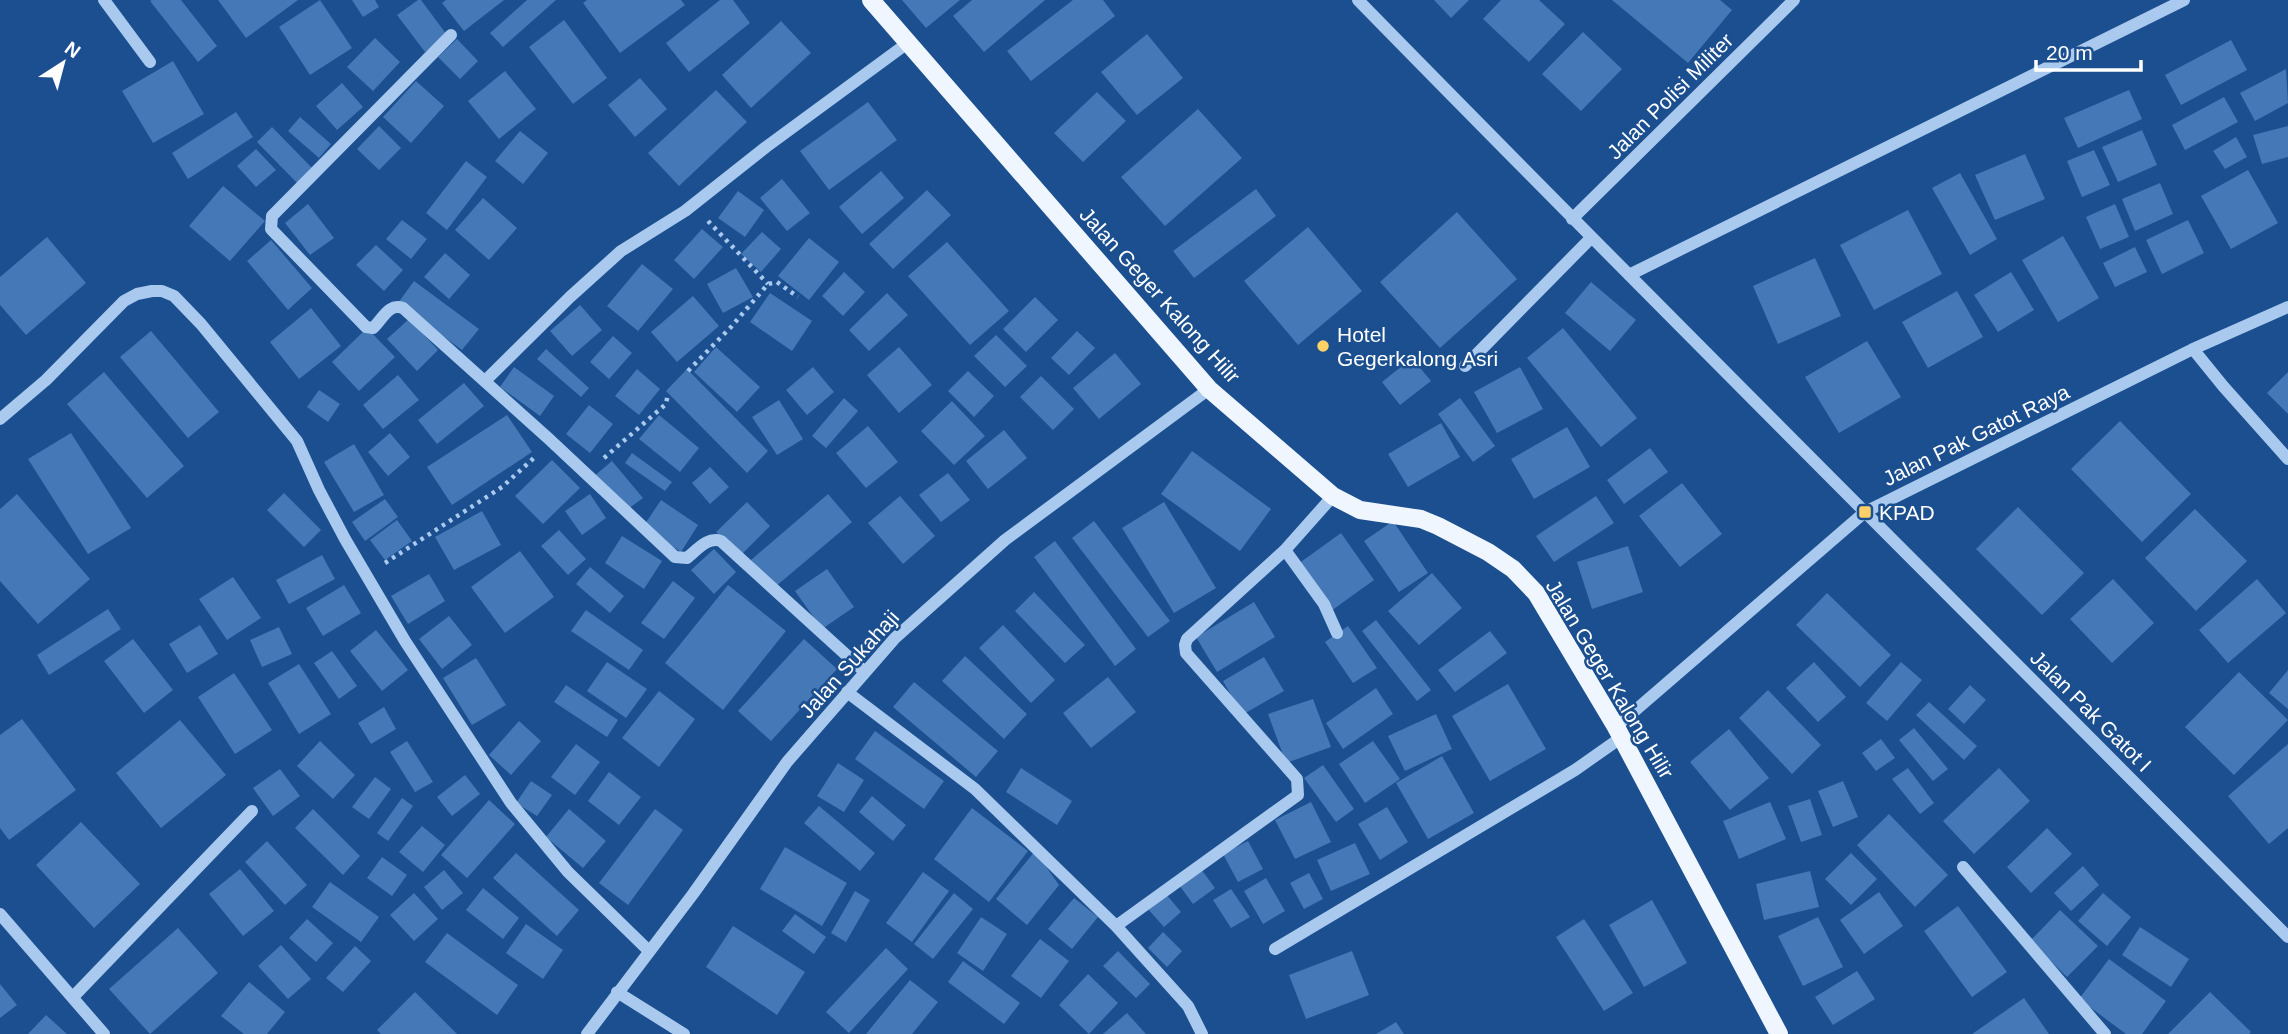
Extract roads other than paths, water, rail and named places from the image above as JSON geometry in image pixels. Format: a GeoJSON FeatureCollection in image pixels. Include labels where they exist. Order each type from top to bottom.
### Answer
{"type":"FeatureCollection","features":[{"type":"Feature","properties":{"kind":"main road","name":"Jalan Geger Kalong Hilir"},"geometry":{"type":"LineString","coordinates":[[871,0],[1209,389],[1333,496],[1360,510],[1430,522],[1488,552],[1513,569],[1536,593],[1619,732],[1779,1034]]}},
{"type":"Feature","properties":{"kind":"street"},"geometry":{"type":"LineString","coordinates":[[104,0],[150,62]]}},
{"type":"Feature","properties":{"kind":"street","name":"Jalan Pak Gatot I"},"geometry":{"type":"LineString","coordinates":[[1358,0],[1591,238],[2288,937]]}},
{"type":"Feature","properties":{"kind":"street","name":"Jalan Polisi Militer"},"geometry":{"type":"LineString","coordinates":[[1573,219],[1794,0]]}},
{"type":"Feature","properties":{"kind":"street"},"geometry":{"type":"LineString","coordinates":[[1629,275],[2184,0]]}},
{"type":"Feature","properties":{"kind":"street"},"geometry":{"type":"LineString","coordinates":[[451,35],[272,216],[271,229],[366,327],[373,328],[391,307],[404,307],[674,557],[687,558],[709,541],[721,541],[865,672]]}},
{"type":"Feature","properties":{"kind":"street"},"geometry":{"type":"LineString","coordinates":[[488,378],[621,251],[692,205],[908,42]]}},
{"type":"Feature","properties":{"kind":"street"},"geometry":{"type":"LineString","coordinates":[[1465,366],[1591,238]]}},
{"type":"Feature","properties":{"kind":"street"},"geometry":{"type":"LineString","coordinates":[[0,419],[46,380],[124,301],[138,293],[162,291],[174,296],[201,324],[297,441],[319,490],[405,641],[511,803],[568,872],[649,951]]}},
{"type":"Feature","properties":{"kind":"street","name":"Jalan Pak Gatot Raya"},"geometry":{"type":"LineString","coordinates":[[1275,949],[1575,770],[1865,512],[2193,349],[2288,307]]}},
{"type":"Feature","properties":{"kind":"street"},"geometry":{"type":"LineString","coordinates":[[2193,349],[2288,459]]}},
{"type":"Feature","properties":{"kind":"street","name":"Jalan Sukahaji"},"geometry":{"type":"LineString","coordinates":[[587,1034],[693,894],[787,762],[895,638],[1005,540],[1209,389]]}},
{"type":"Feature","properties":{"kind":"street"},"geometry":{"type":"LineString","coordinates":[[1116,926],[1298,795],[1297,779],[1184,649],[1187,639],[1285,550],[1333,496]]}},
{"type":"Feature","properties":{"kind":"street"},"geometry":{"type":"LineString","coordinates":[[1285,550],[1324,604],[1337,633]]}},
{"type":"Feature","properties":{"kind":"street"},"geometry":{"type":"LineString","coordinates":[[847,692],[975,789],[1116,926],[1188,1006],[1202,1034]]}},
{"type":"Feature","properties":{"kind":"street"},"geometry":{"type":"LineString","coordinates":[[73,997],[252,811]]}},
{"type":"Feature","properties":{"kind":"street"},"geometry":{"type":"LineString","coordinates":[[1963,867],[2105,1034]]}},
{"type":"Feature","properties":{"kind":"street"},"geometry":{"type":"LineString","coordinates":[[0,914],[104,1034]]}},
{"type":"Feature","properties":{"kind":"street"},"geometry":{"type":"LineString","coordinates":[[617,992],[684,1034]]}},
{"type":"Feature","properties":{"kind":"place","name":"Hotel Gegerkalong Asri"},"geometry":{"type":"Point","coordinates":[1323,346]}},
{"type":"Feature","properties":{"kind":"place","name":"KPAD"},"geometry":{"type":"Point","coordinates":[1865,512]}}]}
